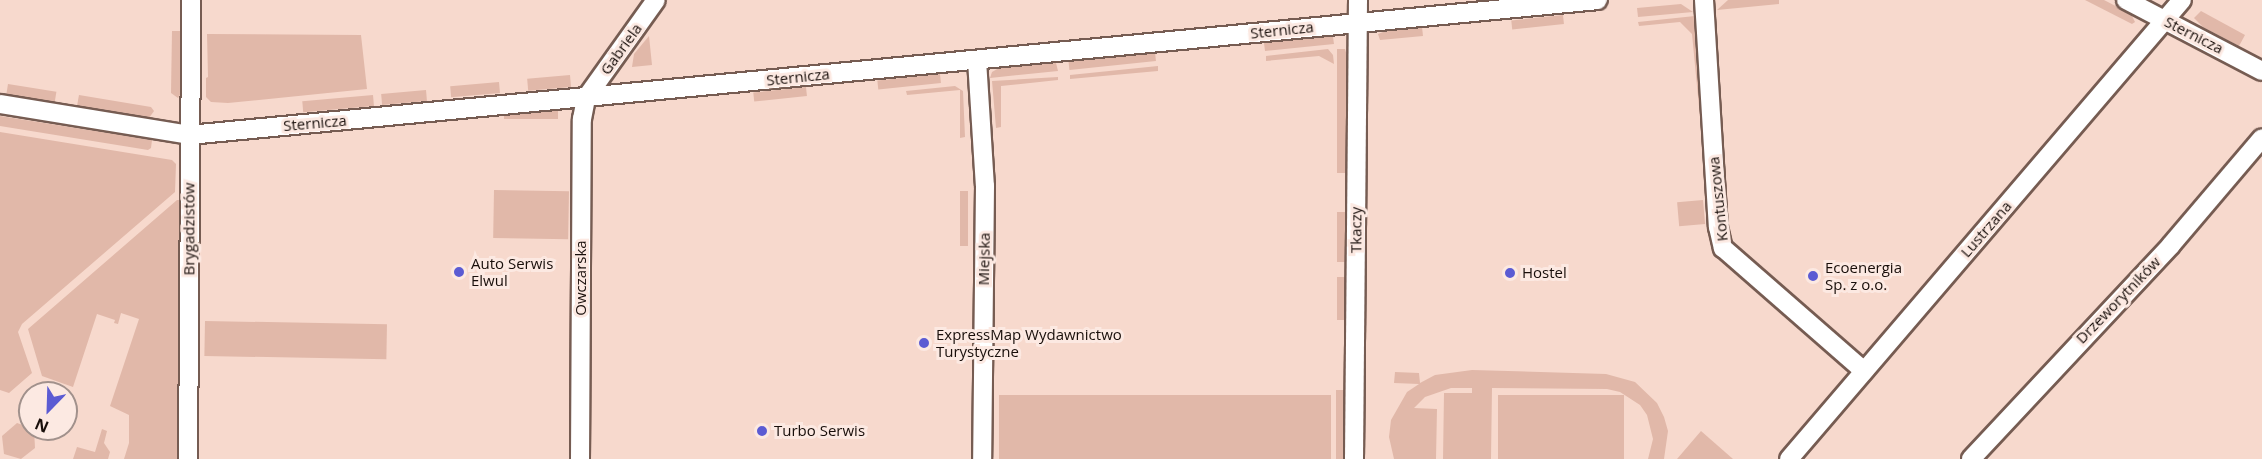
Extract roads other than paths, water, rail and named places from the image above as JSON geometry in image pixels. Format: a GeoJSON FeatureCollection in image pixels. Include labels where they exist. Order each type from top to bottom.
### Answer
{"type":"FeatureCollection","features":[{"type":"Feature","properties":{"kind":"street","name":"Brygadzistów"},"geometry":{"type":"LineString","coordinates":[[188,459],[191,0]]}},
{"type":"Feature","properties":{"kind":"street","name":"Gabriela"},"geometry":{"type":"LineString","coordinates":[[586,98],[656,0]]}},
{"type":"Feature","properties":{"kind":"street","name":"Tkaczy"},"geometry":{"type":"LineString","coordinates":[[1354,459],[1358,0]]}},
{"type":"Feature","properties":{"kind":"street","name":"Sternicza"},"geometry":{"type":"LineString","coordinates":[[0,104],[189,135],[1598,0]]}},
{"type":"Feature","properties":{"kind":"street","name":"Kontuszowa"},"geometry":{"type":"LineString","coordinates":[[1704,0],[1718,227],[1723,248],[1864,371]]}},
{"type":"Feature","properties":{"kind":"street","name":"Sternicza"},"geometry":{"type":"LineString","coordinates":[[2126,0],[2262,71]]}},
{"type":"Feature","properties":{"kind":"street","name":"Lustrzana"},"geometry":{"type":"LineString","coordinates":[[1789,459],[2182,0]]}},
{"type":"Feature","properties":{"kind":"street","name":"Miejska"},"geometry":{"type":"LineString","coordinates":[[976,60],[985,186],[982,459]]}},
{"type":"Feature","properties":{"kind":"street","name":"Owczarska"},"geometry":{"type":"LineString","coordinates":[[580,459],[582,119],[586,98]]}},
{"type":"Feature","properties":{"kind":"street","name":"Drzeworytników"},"geometry":{"type":"LineString","coordinates":[[1971,459],[2171,245],[2262,138]]}},
{"type":"Feature","properties":{"kind":"place","name":"Auto Serwis Elwul"},"geometry":{"type":"Point","coordinates":[459,272]}},
{"type":"Feature","properties":{"kind":"place","name":"Hostel"},"geometry":{"type":"Point","coordinates":[1510,273]}},
{"type":"Feature","properties":{"kind":"place","name":"Ecoenergia Sp. z o.o."},"geometry":{"type":"Point","coordinates":[1813,276]}},
{"type":"Feature","properties":{"kind":"place","name":"ExpressMap Wydawnictwo Turystyczne"},"geometry":{"type":"Point","coordinates":[924,343]}},
{"type":"Feature","properties":{"kind":"place","name":"Turbo Serwis"},"geometry":{"type":"Point","coordinates":[762,431]}}]}
